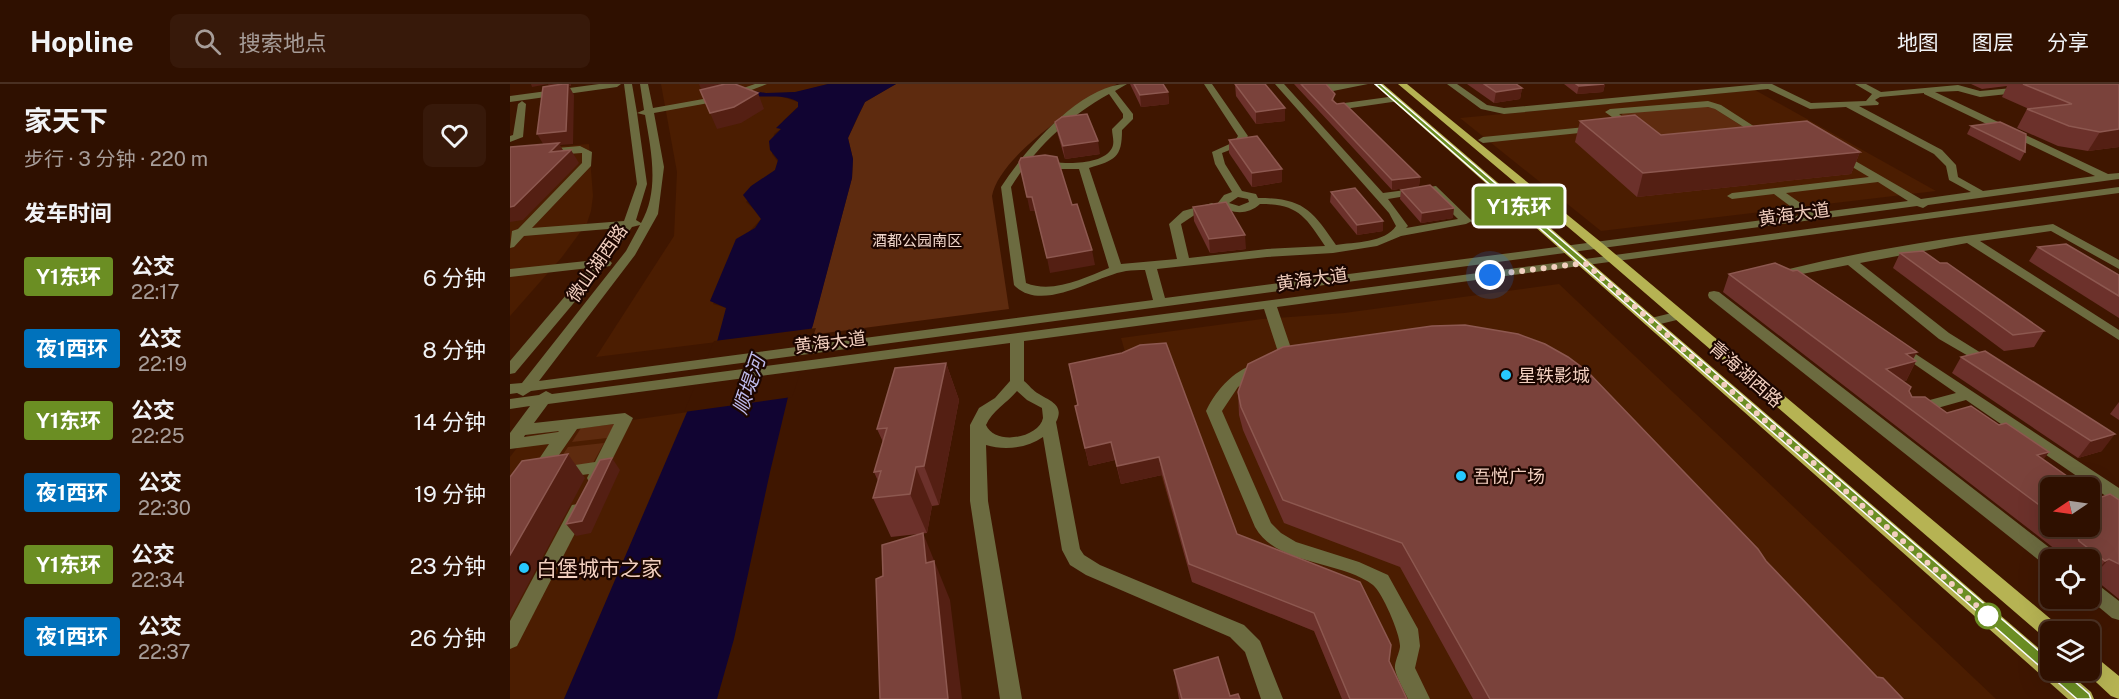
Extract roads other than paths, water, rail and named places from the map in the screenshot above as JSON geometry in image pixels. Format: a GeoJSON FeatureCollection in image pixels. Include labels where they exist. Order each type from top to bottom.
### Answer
{"type":"FeatureCollection","features":[{"type":"Feature","properties":{"kind":"main road","name":"青海湖西路"},"geometry":{"type":"LineString","coordinates":[[1378,84],[2083,699]]}},
{"type":"Feature","properties":{"kind":"main road","name":"青海湖西路"},"geometry":{"type":"LineString","coordinates":[[1402,84],[1680,315],[2040,622]]}},
{"type":"Feature","properties":{"kind":"main road"},"geometry":{"type":"LineString","coordinates":[[2100,673],[2119,689]]}},
{"type":"Feature","properties":{"kind":"street"},"geometry":{"type":"LineString","coordinates":[[510,99],[617,84]]}},
{"type":"Feature","properties":{"kind":"street","name":"微山湖西路"},"geometry":{"type":"LineString","coordinates":[[510,370],[600,264],[629,224],[642,183],[628,84]]}},
{"type":"Feature","properties":{"kind":"street","name":"微山湖西路"},"geometry":{"type":"LineString","coordinates":[[527,387],[624,262],[652,213],[659,167],[644,84]]}},
{"type":"Feature","properties":{"kind":"street"},"geometry":{"type":"LineString","coordinates":[[1123,84],[1057,123],[1028,155],[1006,187],[1020,285],[1034,291],[1055,290],[1078,285],[1116,269],[1132,266],[1333,249],[1377,242],[1389,239],[1398,233],[1466,221],[1432,188],[1380,196]]}},
{"type":"Feature","properties":{"kind":"street"},"geometry":{"type":"LineString","coordinates":[[1208,84],[1243,136],[1237,144],[1217,152],[1220,164],[1238,194]]}},
{"type":"Feature","properties":{"kind":"street"},"geometry":{"type":"LineString","coordinates":[[1279,84],[1400,219],[1402,226],[1398,233]]}},
{"type":"Feature","properties":{"kind":"street"},"geometry":{"type":"LineString","coordinates":[[1329,84],[1333,88],[1364,84]]}},
{"type":"Feature","properties":{"kind":"street"},"geometry":{"type":"LineString","coordinates":[[1451,84],[1484,107],[1504,111],[1766,85],[1810,106],[1875,103],[1870,100],[1874,96],[1958,88],[1980,94],[2038,88]]}},
{"type":"Feature","properties":{"kind":"street"},"geometry":{"type":"LineString","coordinates":[[1859,84],[1881,95]]}},
{"type":"Feature","properties":{"kind":"street"},"geometry":{"type":"LineString","coordinates":[[632,114],[737,94],[762,85]]}},
{"type":"Feature","properties":{"kind":"street"},"geometry":{"type":"LineString","coordinates":[[1028,155],[1042,164],[1051,166],[1083,166],[1114,152],[1118,145],[1117,129],[1128,118],[1128,114],[1110,90]]}},
{"type":"Feature","properties":{"kind":"street"},"geometry":{"type":"LineString","coordinates":[[1923,92],[2112,178]]}},
{"type":"Feature","properties":{"kind":"street"},"geometry":{"type":"LineString","coordinates":[[1337,107],[1396,99]]}},
{"type":"Feature","properties":{"kind":"street"},"geometry":{"type":"LineString","coordinates":[[510,139],[518,138],[522,104]]}},
{"type":"Feature","properties":{"kind":"street"},"geometry":{"type":"LineString","coordinates":[[1638,133],[1610,112],[1708,104],[1718,107],[1766,137]]}},
{"type":"Feature","properties":{"kind":"street"},"geometry":{"type":"LineString","coordinates":[[1849,105],[1938,152],[1951,165],[1953,178],[1983,195]]}},
{"type":"Feature","properties":{"kind":"street"},"geometry":{"type":"LineString","coordinates":[[1617,127],[1629,126]]}},
{"type":"Feature","properties":{"kind":"street"},"geometry":{"type":"LineString","coordinates":[[1483,140],[1606,128]]}},
{"type":"Feature","properties":{"kind":"street"},"geometry":{"type":"LineString","coordinates":[[1754,139],[1777,136]]}},
{"type":"Feature","properties":{"kind":"street"},"geometry":{"type":"LineString","coordinates":[[1824,146],[1938,214]]}},
{"type":"Feature","properties":{"kind":"street"},"geometry":{"type":"LineString","coordinates":[[510,155],[577,149],[586,152],[585,166],[515,233],[510,244]]}},
{"type":"Feature","properties":{"kind":"street"},"geometry":{"type":"LineString","coordinates":[[1083,166],[1116,269]]}},
{"type":"Feature","properties":{"kind":"street","name":"黄海大道"},"geometry":{"type":"LineString","coordinates":[[511,401],[527,387],[2112,178]]}},
{"type":"Feature","properties":{"kind":"street"},"geometry":{"type":"LineString","coordinates":[[1732,196],[1880,179]]}},
{"type":"Feature","properties":{"kind":"street","name":"黄海大道"},"geometry":{"type":"LineString","coordinates":[[511,401],[544,400],[1017,338],[2119,190]]}},
{"type":"Feature","properties":{"kind":"street"},"geometry":{"type":"LineString","coordinates":[[1776,191],[1813,217]]}},
{"type":"Feature","properties":{"kind":"street"},"geometry":{"type":"LineString","coordinates":[[1223,204],[1228,197],[1238,194],[1252,196],[1256,201],[1288,202],[1303,207],[1333,249]]}},
{"type":"Feature","properties":{"kind":"street"},"geometry":{"type":"LineString","coordinates":[[1184,262],[1175,224],[1180,217],[1190,212],[1223,204],[1234,209],[1245,209],[1256,201]]}},
{"type":"Feature","properties":{"kind":"street"},"geometry":{"type":"LineString","coordinates":[[1522,209],[1548,204]]}},
{"type":"Feature","properties":{"kind":"street"},"geometry":{"type":"LineString","coordinates":[[515,233],[648,222]]}},
{"type":"Feature","properties":{"kind":"street"},"geometry":{"type":"LineString","coordinates":[[1814,289],[1795,276],[1793,272],[1969,239],[2053,227],[2119,266]]}},
{"type":"Feature","properties":{"kind":"street"},"geometry":{"type":"LineString","coordinates":[[1969,239],[2119,336]]}},
{"type":"Feature","properties":{"kind":"street"},"geometry":{"type":"LineString","coordinates":[[1849,260],[1944,336],[2005,374]]}},
{"type":"Feature","properties":{"kind":"street"},"geometry":{"type":"LineString","coordinates":[[510,273],[624,262]]}},
{"type":"Feature","properties":{"kind":"street"},"geometry":{"type":"LineString","coordinates":[[1150,266],[1160,303]]}},
{"type":"Feature","properties":{"kind":"street"},"geometry":{"type":"LineString","coordinates":[[1714,296],[1876,420],[2040,550]]}},
{"type":"Feature","properties":{"kind":"street"},"geometry":{"type":"LineString","coordinates":[[1269,304],[1294,359],[1249,370],[1218,402],[1215,411],[1264,527],[1275,538],[1290,547],[1352,567],[1381,580],[1408,629],[1410,646],[1405,668],[1419,699]]}},
{"type":"Feature","properties":{"kind":"street"},"geometry":{"type":"LineString","coordinates":[[1652,322],[1680,315]]}},
{"type":"Feature","properties":{"kind":"street"},"geometry":{"type":"LineString","coordinates":[[1011,699],[979,501],[978,431],[980,418],[984,412],[1000,401],[1017,382],[1017,338]]}},
{"type":"Feature","properties":{"kind":"street"},"geometry":{"type":"LineString","coordinates":[[1891,341],[2119,497]]}},
{"type":"Feature","properties":{"kind":"street"},"geometry":{"type":"LineString","coordinates":[[978,431],[990,441],[1007,444],[1031,438],[1049,423],[1052,417],[1048,405],[1032,397],[1017,382]]}},
{"type":"Feature","properties":{"kind":"street"},"geometry":{"type":"LineString","coordinates":[[514,439],[556,383]]}},
{"type":"Feature","properties":{"kind":"street"},"geometry":{"type":"LineString","coordinates":[[1908,411],[1968,394]]}},
{"type":"Feature","properties":{"kind":"street"},"geometry":{"type":"LineString","coordinates":[[510,640],[625,418],[568,431],[514,439]]}},
{"type":"Feature","properties":{"kind":"street"},"geometry":{"type":"LineString","coordinates":[[1049,423],[1067,535],[1077,560],[1093,570],[1237,631],[1253,646],[1272,699]]}},
{"type":"Feature","properties":{"kind":"street"},"geometry":{"type":"LineString","coordinates":[[568,431],[533,480],[601,466]]}},
{"type":"Feature","properties":{"kind":"street"},"geometry":{"type":"LineString","coordinates":[[2100,597],[2119,612]]}},
{"type":"Feature","properties":{"kind":"water","name":"顺堤河"},"geometry":{"type":"Polygon","coordinates":[[[728,84],[737,84],[747,90],[766,93],[795,92],[828,84],[896,84],[865,102],[848,138],[853,159],[852,178],[813,325],[788,397],[734,639],[717,699],[564,699],[717,342],[726,308],[710,301],[736,239],[755,228],[761,219],[743,195],[751,186],[775,170],[778,160],[770,150],[769,141],[781,129],[776,128],[798,107],[798,102],[792,99],[750,95],[728,84]]]}},
{"type":"Feature","properties":{"kind":"place","name":"星轶影城"},"geometry":{"type":"Point","coordinates":[1506,375]}},
{"type":"Feature","properties":{"kind":"place","name":"吾悦广场"},"geometry":{"type":"Point","coordinates":[1461,476]}},
{"type":"Feature","properties":{"kind":"place","name":"白堡城市之家"},"geometry":{"type":"Point","coordinates":[524,568]}},
{"type":"Feature","properties":{"kind":"park label","name":"酒都公园南区"},"geometry":{"type":"Point","coordinates":[917,240]}}]}
